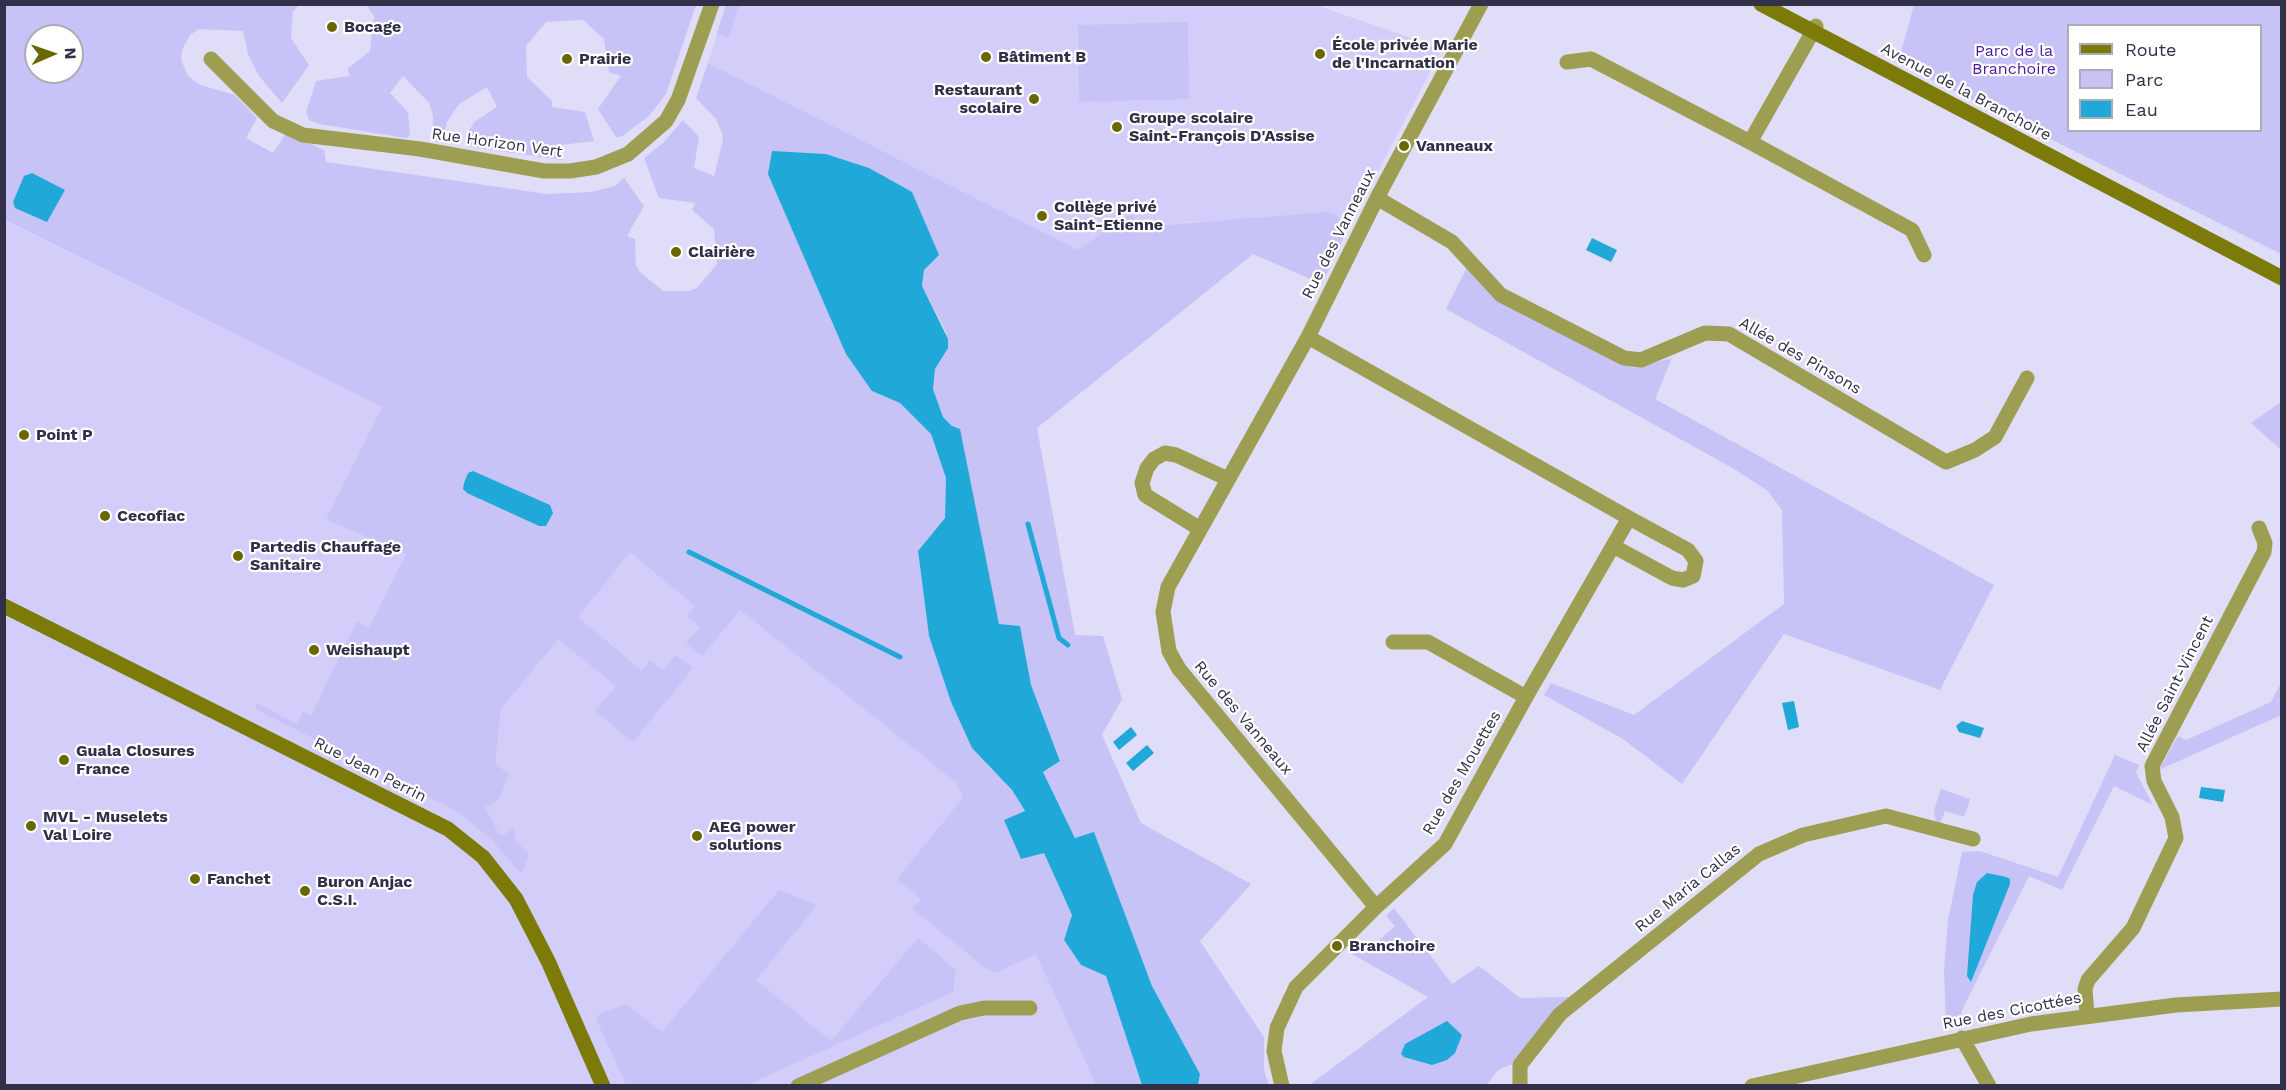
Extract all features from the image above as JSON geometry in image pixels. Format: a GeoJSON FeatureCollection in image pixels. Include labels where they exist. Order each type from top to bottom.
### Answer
{"type":"FeatureCollection","features":[{"type":"Feature","properties":{"kind":"street","name":"Rue Horizon Vert"},"geometry":{"type":"LineString","coordinates":[[211,59],[267,116],[291,131],[303,135],[420,149],[544,171],[570,171],[596,167],[628,154],[666,121],[678,100],[712,4]]}},
{"type":"Feature","properties":{"kind":"street","name":"Rue des Vanneaux"},"geometry":{"type":"LineString","coordinates":[[1376,907],[1179,669],[1169,651],[1163,612],[1168,587],[1308,338],[1377,198],[1481,4]]}},
{"type":"Feature","properties":{"kind":"street","name":"Avenue de la Branchoire"},"geometry":{"type":"LineString","coordinates":[[1761,4],[1814,29],[2282,278]]}},
{"type":"Feature","properties":{"kind":"street"},"geometry":{"type":"LineString","coordinates":[[1750,142],[1814,29]]}},
{"type":"Feature","properties":{"kind":"street"},"geometry":{"type":"LineString","coordinates":[[1567,62],[1591,59],[1750,142],[1912,230],[1924,255]]}},
{"type":"Feature","properties":{"kind":"street","name":"Allée des Pinsons"},"geometry":{"type":"LineString","coordinates":[[1377,198],[1452,242],[1501,295],[1624,358],[1641,360],[1705,333],[1729,333],[1946,462],[1975,450],[1995,437],[2027,378]]}},
{"type":"Feature","properties":{"kind":"street"},"geometry":{"type":"LineString","coordinates":[[1308,338],[1688,550],[1696,561],[1693,576],[1683,580],[1672,578],[1613,546]]}},
{"type":"Feature","properties":{"kind":"street"},"geometry":{"type":"LineString","coordinates":[[1200,529],[1145,495],[1142,483],[1148,468],[1154,459],[1165,453],[1176,455],[1228,479]]}},
{"type":"Feature","properties":{"kind":"street","name":"Rue des Mouettes"},"geometry":{"type":"LineString","coordinates":[[1282,1086],[1274,1051],[1277,1028],[1296,987],[1376,907],[1445,844],[1629,518]]}},
{"type":"Feature","properties":{"kind":"street","name":"Allée Saint-Vincent"},"geometry":{"type":"LineString","coordinates":[[2087,1015],[2085,990],[2088,980],[2096,968],[2133,928],[2175,838],[2172,817],[2154,781],[2152,766],[2264,552],[2265,543],[2259,528]]}},
{"type":"Feature","properties":{"kind":"street","name":"Rue Jean Perrin"},"geometry":{"type":"LineString","coordinates":[[4,606],[448,829],[483,857],[516,899],[548,961],[603,1086]]}},
{"type":"Feature","properties":{"kind":"street"},"geometry":{"type":"LineString","coordinates":[[1393,642],[1428,642],[1526,697]]}},
{"type":"Feature","properties":{"kind":"street","name":"Rue Maria Callas"},"geometry":{"type":"LineString","coordinates":[[1520,1086],[1520,1065],[1560,1014],[1759,854],[1803,835],[1886,816],[1973,839]]}},
{"type":"Feature","properties":{"kind":"street","name":"Rue des Cicottées"},"geometry":{"type":"LineString","coordinates":[[1752,1086],[1962,1038],[2087,1015],[2221,1001],[2282,999]]}},
{"type":"Feature","properties":{"kind":"street"},"geometry":{"type":"LineString","coordinates":[[798,1086],[960,1013],[984,1008],[1029,1008]]}},
{"type":"Feature","properties":{"kind":"street"},"geometry":{"type":"LineString","coordinates":[[1962,1038],[1989,1086]]}},
{"type":"Feature","properties":{"kind":"shaded area","name":"Groupe scolaire Saint-François D'Assise"},"geometry":{"type":"Polygon","coordinates":[[[726,4],[1316,5],[1442,49],[1345,234],[1338,216],[1193,222],[1140,227],[1130,213],[1078,251],[708,63],[726,4]]]}},
{"type":"Feature","properties":{"kind":"shaded area"},"geometry":{"type":"Polygon","coordinates":[[[4,220],[382,407],[326,519],[465,448],[907,670],[1096,1085],[5,1085],[4,220]]]}},
{"type":"Feature","properties":{"kind":"green space"},"geometry":{"type":"Polygon","coordinates":[[[4,5],[299,5],[293,11],[291,38],[309,65],[282,103],[259,76],[248,54],[243,31],[199,29],[190,35],[182,50],[181,60],[188,76],[200,85],[235,95],[257,118],[246,138],[273,153],[286,133],[324,150],[326,162],[547,194],[592,192],[615,186],[624,178],[644,206],[627,236],[635,239],[636,265],[639,271],[663,291],[690,291],[698,287],[717,264],[714,229],[692,210],[695,203],[659,198],[644,158],[664,142],[683,120],[699,137],[694,168],[714,176],[723,140],[722,133],[716,119],[696,98],[708,63],[1078,250],[1131,213],[1140,227],[1327,212],[1338,216],[1345,234],[1322,284],[1253,254],[1037,428],[1075,635],[1103,636],[1122,699],[1102,735],[1141,823],[1251,884],[1200,941],[1264,1037],[1264,1070],[1269,1085],[1198,1085],[1200,1074],[1152,986],[1094,833],[1076,839],[1043,772],[1060,760],[1031,685],[1020,626],[999,625],[979,528],[952,426],[943,417],[933,389],[935,369],[948,348],[946,332],[922,286],[924,270],[869,168],[826,154],[772,152],[872,391],[900,403],[931,434],[946,478],[945,518],[918,551],[929,636],[951,702],[972,748],[1012,790],[1025,812],[1021,859],[1044,852],[1072,915],[1064,940],[1081,965],[1106,976],[1142,1085],[1096,1085],[1036,954],[995,973],[984,967],[913,909],[921,899],[897,879],[963,798],[957,783],[740,610],[702,656],[686,643],[700,627],[687,617],[695,606],[630,552],[578,617],[642,671],[650,660],[663,670],[676,655],[693,668],[633,742],[595,711],[616,686],[558,639],[501,709],[495,764],[509,774],[499,800],[485,807],[499,834],[504,835],[513,827],[516,841],[529,854],[522,874],[490,838],[456,811],[255,709],[257,703],[297,724],[303,712],[311,716],[357,621],[369,628],[406,554],[326,519],[382,407],[5,220],[4,5]]]}},
{"type":"Feature","properties":{"kind":"green space"},"geometry":{"type":"Polygon","coordinates":[[[366,5],[696,5],[666,94],[649,116],[621,137],[616,137],[598,109],[621,76],[609,72],[604,39],[583,20],[546,22],[526,46],[527,77],[552,101],[552,107],[585,112],[594,141],[561,145],[562,160],[474,147],[468,142],[469,131],[474,122],[497,107],[487,87],[459,104],[447,122],[443,140],[439,142],[433,141],[433,115],[429,103],[403,76],[390,93],[408,112],[410,135],[406,138],[319,124],[309,120],[306,112],[316,81],[349,76],[348,68],[370,51],[374,16],[366,5]]]}},
{"type":"Feature","properties":{"kind":"green space"},"geometry":{"type":"Polygon","coordinates":[[[726,5],[739,5],[729,38],[717,33],[726,5]]]}},
{"type":"Feature","properties":{"kind":"green space","name":"Parc de la Branchoire"},"geometry":{"type":"Polygon","coordinates":[[[1914,5],[2281,5],[2281,254],[1898,63],[1914,5]]]}},
{"type":"Feature","properties":{"kind":"green space"},"geometry":{"type":"Polygon","coordinates":[[[1188,22],[1189,99],[1079,102],[1078,25],[1188,22]]]}},
{"type":"Feature","properties":{"kind":"green space"},"geometry":{"type":"Polygon","coordinates":[[[1467,267],[1497,301],[1634,368],[1672,358],[1655,399],[1994,585],[1940,690],[1784,634],[1682,784],[1623,739],[1544,695],[1551,683],[1634,715],[1784,604],[1782,510],[1768,491],[1736,470],[1446,309],[1467,267]]]}},
{"type":"Feature","properties":{"kind":"green space"},"geometry":{"type":"Polygon","coordinates":[[[2281,402],[2281,450],[2251,423],[2281,402]]]}},
{"type":"Feature","properties":{"kind":"green space"},"geometry":{"type":"Polygon","coordinates":[[[2281,683],[2281,715],[2159,770],[2178,736],[2186,740],[2271,702],[2281,683]]]}},
{"type":"Feature","properties":{"kind":"green space"},"geometry":{"type":"Polygon","coordinates":[[[2115,755],[2139,765],[2136,773],[2153,805],[2114,786],[2062,890],[2029,876],[1962,1010],[1960,1022],[1946,1025],[1944,970],[1948,920],[1962,852],[1980,851],[2058,877],[2115,755]]]}},
{"type":"Feature","properties":{"kind":"green space"},"geometry":{"type":"Polygon","coordinates":[[[1941,789],[1970,799],[1964,817],[1945,811],[1940,823],[1936,824],[1934,810],[1941,789]]]}},
{"type":"Feature","properties":{"kind":"green space"},"geometry":{"type":"Polygon","coordinates":[[[779,890],[817,905],[756,980],[831,1041],[918,938],[956,970],[953,992],[747,1085],[626,1085],[596,1019],[598,1015],[625,1004],[662,1032],[779,890]]]}},
{"type":"Feature","properties":{"kind":"green space"},"geometry":{"type":"Polygon","coordinates":[[[1394,908],[1452,984],[1479,966],[1520,998],[1569,997],[1515,1063],[1498,1070],[1487,1085],[1308,1086],[1428,997],[1350,953],[1357,943],[1366,952],[1395,926],[1386,916],[1394,908]]]}},
{"type":"Feature","properties":{"kind":"water"},"geometry":{"type":"Polygon","coordinates":[[[772,151],[826,154],[869,168],[912,192],[939,255],[924,270],[922,286],[948,339],[948,348],[935,369],[933,389],[943,417],[952,426],[960,429],[999,624],[1020,626],[1031,685],[1060,761],[1043,772],[1075,838],[1094,832],[1152,986],[1200,1074],[1198,1085],[1142,1085],[1106,976],[1081,965],[1064,940],[1072,915],[1044,853],[1021,859],[1004,820],[1025,811],[1012,790],[972,748],[951,702],[929,636],[918,551],[945,518],[946,478],[931,434],[900,403],[872,391],[846,354],[768,174],[772,151]]]}},
{"type":"Feature","properties":{"kind":"water"},"geometry":{"type":"Polygon","coordinates":[[[32,173],[65,190],[47,222],[15,208],[13,202],[24,176],[32,173]]]}},
{"type":"Feature","properties":{"kind":"water"},"geometry":{"type":"Polygon","coordinates":[[[1592,238],[1617,250],[1611,262],[1586,250],[1592,238]]]}},
{"type":"Feature","properties":{"kind":"water"},"geometry":{"type":"Polygon","coordinates":[[[473,471],[550,505],[553,513],[546,526],[539,526],[467,493],[463,489],[464,483],[468,473],[473,471]]]}},
{"type":"Feature","properties":{"kind":"water"},"geometry":{"type":"Polygon","coordinates":[[[1794,701],[1799,727],[1788,730],[1782,703],[1794,701]]]}},
{"type":"Feature","properties":{"kind":"water"},"geometry":{"type":"Polygon","coordinates":[[[1962,721],[1984,728],[1980,738],[1959,732],[1956,726],[1962,721]]]}},
{"type":"Feature","properties":{"kind":"water"},"geometry":{"type":"Polygon","coordinates":[[[1131,727],[1137,735],[1119,750],[1113,742],[1131,727]]]}},
{"type":"Feature","properties":{"kind":"water"},"geometry":{"type":"Polygon","coordinates":[[[1147,745],[1154,753],[1133,771],[1126,763],[1147,745]]]}},
{"type":"Feature","properties":{"kind":"water"},"geometry":{"type":"Polygon","coordinates":[[[2201,787],[2225,790],[2223,802],[2199,798],[2201,787]]]}},
{"type":"Feature","properties":{"kind":"water"},"geometry":{"type":"Polygon","coordinates":[[[1987,873],[2006,877],[2010,879],[2010,884],[1971,982],[1967,976],[1973,895],[1977,882],[1987,873]]]}},
{"type":"Feature","properties":{"kind":"water"},"geometry":{"type":"Polygon","coordinates":[[[1447,1021],[1462,1035],[1455,1053],[1447,1060],[1432,1065],[1404,1057],[1401,1054],[1405,1044],[1447,1021]]]}},
{"type":"Feature","properties":{"kind":"waterway"},"geometry":{"type":"LineString","coordinates":[[1028,524],[1059,638],[1068,645]]}},
{"type":"Feature","properties":{"kind":"waterway"},"geometry":{"type":"LineString","coordinates":[[689,552],[900,657]]}},
{"type":"Feature","properties":{"kind":"place","name":"Bocage"},"geometry":{"type":"Point","coordinates":[332,27]}},
{"type":"Feature","properties":{"kind":"place","name":"École privée Marie de l'Incarnation"},"geometry":{"type":"Point","coordinates":[1320,54]}},
{"type":"Feature","properties":{"kind":"place","name":"Bâtiment B"},"geometry":{"type":"Point","coordinates":[986,57]}},
{"type":"Feature","properties":{"kind":"place","name":"Prairie"},"geometry":{"type":"Point","coordinates":[567,59]}},
{"type":"Feature","properties":{"kind":"place","name":"Restaurant scolaire"},"geometry":{"type":"Point","coordinates":[1034,99]}},
{"type":"Feature","properties":{"kind":"place","name":"Groupe scolaire Saint-François D'Assise"},"geometry":{"type":"Point","coordinates":[1117,127]}},
{"type":"Feature","properties":{"kind":"place","name":"Vanneaux"},"geometry":{"type":"Point","coordinates":[1404,146]}},
{"type":"Feature","properties":{"kind":"place","name":"Collège privé Saint-Etienne"},"geometry":{"type":"Point","coordinates":[1042,216]}},
{"type":"Feature","properties":{"kind":"place","name":"Clairière"},"geometry":{"type":"Point","coordinates":[676,252]}},
{"type":"Feature","properties":{"kind":"place","name":"Point P"},"geometry":{"type":"Point","coordinates":[24,435]}},
{"type":"Feature","properties":{"kind":"place","name":"Cecofiac"},"geometry":{"type":"Point","coordinates":[105,516]}},
{"type":"Feature","properties":{"kind":"place","name":"Partedis Chauffage Sanitaire"},"geometry":{"type":"Point","coordinates":[238,556]}},
{"type":"Feature","properties":{"kind":"place","name":"Weishaupt"},"geometry":{"type":"Point","coordinates":[314,650]}},
{"type":"Feature","properties":{"kind":"place","name":"Guala Closures France"},"geometry":{"type":"Point","coordinates":[64,760]}},
{"type":"Feature","properties":{"kind":"place","name":"MVL - Muselets Val Loire"},"geometry":{"type":"Point","coordinates":[31,826]}},
{"type":"Feature","properties":{"kind":"place","name":"AEG power solutions"},"geometry":{"type":"Point","coordinates":[697,836]}},
{"type":"Feature","properties":{"kind":"place","name":"Fanchet"},"geometry":{"type":"Point","coordinates":[195,879]}},
{"type":"Feature","properties":{"kind":"place","name":"Buron Anjac C.S.I."},"geometry":{"type":"Point","coordinates":[305,891]}},
{"type":"Feature","properties":{"kind":"place","name":"Branchoire"},"geometry":{"type":"Point","coordinates":[1337,946]}}]}
